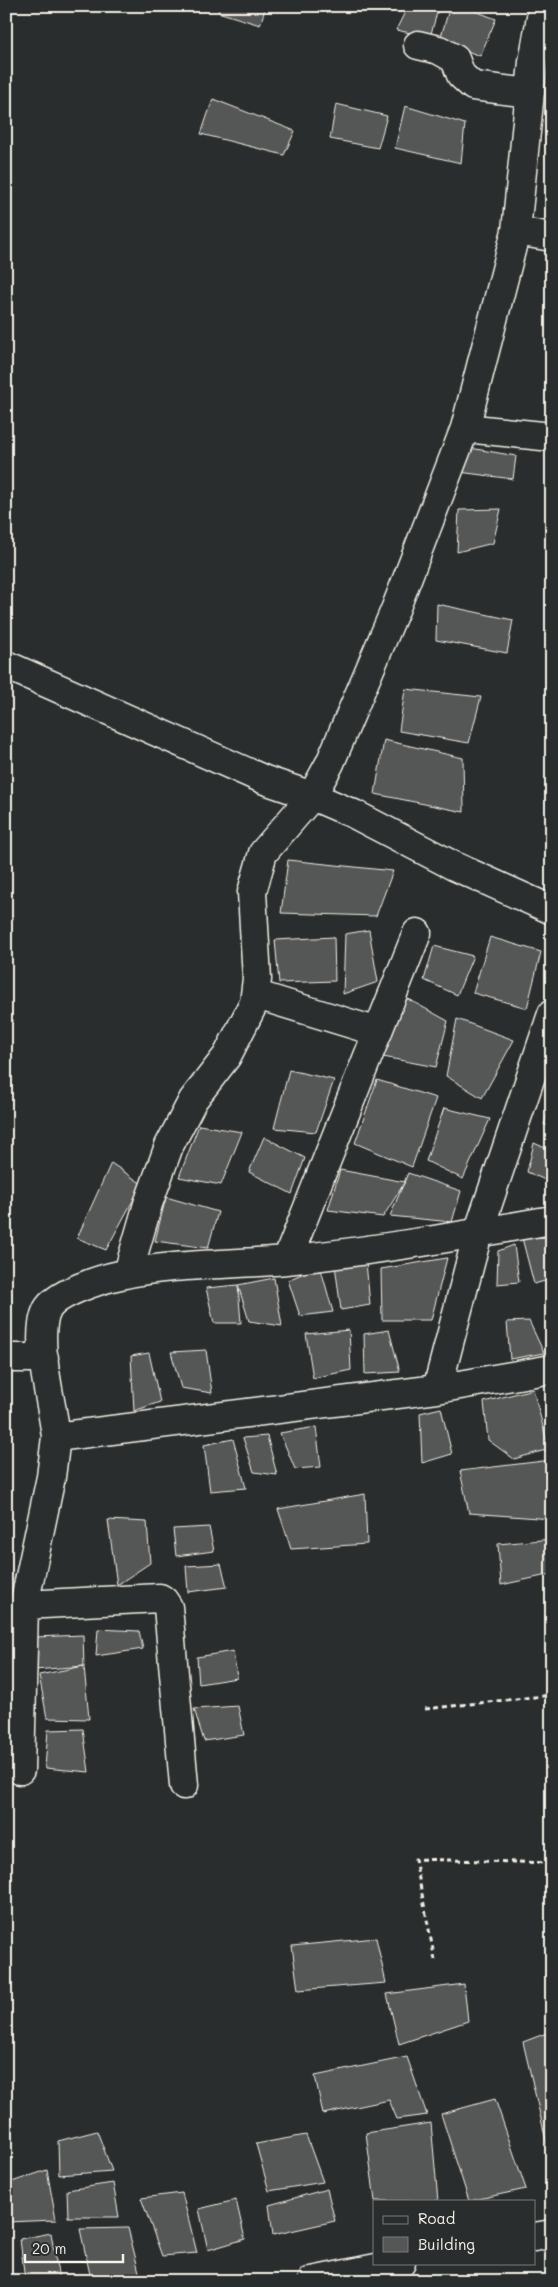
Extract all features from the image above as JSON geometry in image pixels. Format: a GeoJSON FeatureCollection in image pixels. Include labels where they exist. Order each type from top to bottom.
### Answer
{"type":"FeatureCollection","features":[{"type":"Feature","properties":{"kind":"street"},"geometry":{"type":"LineString","coordinates":[[128,1273],[148,1204],[169,1146],[193,1100],[228,1056],[251,1012],[257,995],[252,892],[263,853],[312,796],[330,763],[395,610],[465,428],[516,230],[533,62],[543,6]]}},
{"type":"Feature","properties":{"kind":"street"},"geometry":{"type":"LineString","coordinates":[[418,45],[439,50],[455,59],[462,75],[473,86],[530,93]]}},
{"type":"Feature","properties":{"kind":"street"},"geometry":{"type":"LineString","coordinates":[[516,230],[552,237]]}},
{"type":"Feature","properties":{"kind":"street"},"geometry":{"type":"LineString","coordinates":[[465,428],[552,437]]}},
{"type":"Feature","properties":{"kind":"street"},"geometry":{"type":"LineString","coordinates":[[6,665],[265,780],[312,796],[354,814],[454,866],[552,910]]}},
{"type":"Feature","properties":{"kind":"street"},"geometry":{"type":"LineString","coordinates":[[288,1260],[417,933]]}},
{"type":"Feature","properties":{"kind":"street"},"geometry":{"type":"LineString","coordinates":[[257,995],[378,1032]]}},
{"type":"Feature","properties":{"kind":"street"},"geometry":{"type":"LineString","coordinates":[[437,1389],[478,1233],[552,1014]]}},
{"type":"Feature","properties":{"kind":"street"},"geometry":{"type":"LineString","coordinates":[[20,1770],[24,1605],[51,1476],[56,1437],[44,1358],[42,1323],[47,1310],[54,1300],[106,1279],[128,1273],[288,1260],[478,1233],[552,1220]]}},
{"type":"Feature","properties":{"kind":"street"},"geometry":{"type":"LineString","coordinates":[[6,1358],[44,1358]]}},
{"type":"Feature","properties":{"kind":"street"},"geometry":{"type":"LineString","coordinates":[[56,1437],[437,1389],[552,1368]]}},
{"type":"Feature","properties":{"kind":"street"},"geometry":{"type":"LineString","coordinates":[[24,1605],[160,1598],[164,1601],[168,1607],[184,1785]]}},
{"type":"Feature","properties":{"kind":"street"},"geometry":{"type":"LineString","coordinates":[[536,2237],[552,2234]]}},
{"type":"Feature","properties":{"kind":"street"},"geometry":{"type":"LineString","coordinates":[[312,2281],[397,2264]]}},
{"type":"Feature","properties":{"kind":"path"},"geometry":{"type":"LineString","coordinates":[[425,1709],[552,1695]]}},
{"type":"Feature","properties":{"kind":"path"},"geometry":{"type":"LineString","coordinates":[[435,1960],[414,1859],[552,1863]]}},
{"type":"Feature","properties":{"kind":"building"},"geometry":{"type":"Polygon","coordinates":[[[220,6],[266,6],[260,25],[218,12],[220,6]]]}},
{"type":"Feature","properties":{"kind":"building"},"geometry":{"type":"Polygon","coordinates":[[[408,6],[439,6],[430,37],[396,30],[408,6]]]}},
{"type":"Feature","properties":{"kind":"building"},"geometry":{"type":"Polygon","coordinates":[[[450,6],[462,6],[496,19],[480,56],[440,40],[450,6]]]}},
{"type":"Feature","properties":{"kind":"building"},"geometry":{"type":"Polygon","coordinates":[[[213,99],[295,131],[284,155],[201,134],[213,99]]]}},
{"type":"Feature","properties":{"kind":"building"},"geometry":{"type":"Polygon","coordinates":[[[336,104],[387,116],[378,148],[330,139],[336,104]]]}},
{"type":"Feature","properties":{"kind":"building"},"geometry":{"type":"Polygon","coordinates":[[[405,106],[465,124],[461,163],[395,148],[405,106]]]}},
{"type":"Feature","properties":{"kind":"building"},"geometry":{"type":"Polygon","coordinates":[[[552,351],[552,403],[548,402],[552,351]]]}},
{"type":"Feature","properties":{"kind":"building"},"geometry":{"type":"Polygon","coordinates":[[[464,447],[516,456],[513,479],[459,472],[464,447]]]}},
{"type":"Feature","properties":{"kind":"building"},"geometry":{"type":"Polygon","coordinates":[[[501,509],[493,543],[457,552],[459,510],[501,509]]]}},
{"type":"Feature","properties":{"kind":"building"},"geometry":{"type":"Polygon","coordinates":[[[437,604],[513,620],[507,653],[436,640],[437,604]]]}},
{"type":"Feature","properties":{"kind":"building"},"geometry":{"type":"Polygon","coordinates":[[[405,689],[481,697],[469,743],[399,731],[405,689]]]}},
{"type":"Feature","properties":{"kind":"building"},"geometry":{"type":"Polygon","coordinates":[[[384,740],[463,758],[464,812],[375,794],[384,740]]]}},
{"type":"Feature","properties":{"kind":"building"},"geometry":{"type":"Polygon","coordinates":[[[288,860],[393,871],[376,916],[281,913],[288,860]]]}},
{"type":"Feature","properties":{"kind":"building"},"geometry":{"type":"Polygon","coordinates":[[[369,930],[378,982],[343,994],[345,934],[369,930]]]}},
{"type":"Feature","properties":{"kind":"building"},"geometry":{"type":"Polygon","coordinates":[[[334,937],[335,981],[279,983],[275,940],[334,937]]]}},
{"type":"Feature","properties":{"kind":"building"},"geometry":{"type":"Polygon","coordinates":[[[490,937],[541,952],[527,1008],[473,993],[490,937]]]}},
{"type":"Feature","properties":{"kind":"building"},"geometry":{"type":"Polygon","coordinates":[[[434,946],[473,956],[457,995],[424,980],[434,946]]]}},
{"type":"Feature","properties":{"kind":"building"},"geometry":{"type":"Polygon","coordinates":[[[406,998],[448,1021],[436,1067],[383,1057],[406,998]]]}},
{"type":"Feature","properties":{"kind":"building"},"geometry":{"type":"Polygon","coordinates":[[[457,1019],[514,1040],[482,1098],[446,1076],[457,1019]]]}},
{"type":"Feature","properties":{"kind":"building"},"geometry":{"type":"Polygon","coordinates":[[[289,1070],[334,1080],[316,1132],[274,1128],[289,1070]]]}},
{"type":"Feature","properties":{"kind":"building"},"geometry":{"type":"Polygon","coordinates":[[[377,1080],[436,1098],[412,1167],[355,1143],[377,1080]]]}},
{"type":"Feature","properties":{"kind":"building"},"geometry":{"type":"Polygon","coordinates":[[[552,1096],[552,1126],[544,1125],[552,1096]]]}},
{"type":"Feature","properties":{"kind":"building"},"geometry":{"type":"Polygon","coordinates":[[[444,1108],[490,1119],[463,1179],[426,1161],[444,1108]]]}},
{"type":"Feature","properties":{"kind":"building"},"geometry":{"type":"Polygon","coordinates":[[[199,1125],[242,1132],[221,1185],[179,1177],[199,1125]]]}},
{"type":"Feature","properties":{"kind":"building"},"geometry":{"type":"Polygon","coordinates":[[[264,1137],[305,1158],[292,1194],[249,1172],[264,1137]]]}},
{"type":"Feature","properties":{"kind":"building"},"geometry":{"type":"Polygon","coordinates":[[[534,1143],[552,1151],[552,1183],[527,1172],[534,1143]]]}},
{"type":"Feature","properties":{"kind":"building"},"geometry":{"type":"Polygon","coordinates":[[[111,1163],[142,1184],[106,1250],[77,1238],[111,1163]]]}},
{"type":"Feature","properties":{"kind":"building"},"geometry":{"type":"Polygon","coordinates":[[[340,1170],[405,1182],[383,1217],[328,1210],[340,1170]]]}},
{"type":"Feature","properties":{"kind":"building"},"geometry":{"type":"Polygon","coordinates":[[[408,1173],[461,1191],[452,1222],[390,1216],[408,1173]]]}},
{"type":"Feature","properties":{"kind":"building"},"geometry":{"type":"Polygon","coordinates":[[[166,1197],[218,1212],[208,1248],[155,1241],[166,1197]]]}},
{"type":"Feature","properties":{"kind":"building"},"geometry":{"type":"Polygon","coordinates":[[[551,1237],[552,1279],[534,1284],[522,1238],[551,1237]]]}},
{"type":"Feature","properties":{"kind":"building"},"geometry":{"type":"Polygon","coordinates":[[[514,1245],[519,1282],[497,1284],[498,1251],[514,1245]]]}},
{"type":"Feature","properties":{"kind":"building"},"geometry":{"type":"Polygon","coordinates":[[[447,1258],[431,1320],[382,1320],[381,1269],[447,1258]]]}},
{"type":"Feature","properties":{"kind":"building"},"geometry":{"type":"Polygon","coordinates":[[[366,1262],[370,1305],[341,1310],[335,1265],[366,1262]]]}},
{"type":"Feature","properties":{"kind":"building"},"geometry":{"type":"Polygon","coordinates":[[[320,1266],[333,1312],[300,1316],[288,1280],[320,1266]]]}},
{"type":"Feature","properties":{"kind":"building"},"geometry":{"type":"Polygon","coordinates":[[[274,1278],[282,1326],[249,1321],[238,1285],[274,1278]]]}},
{"type":"Feature","properties":{"kind":"building"},"geometry":{"type":"Polygon","coordinates":[[[238,1285],[241,1323],[214,1323],[206,1288],[238,1285]]]}},
{"type":"Feature","properties":{"kind":"building"},"geometry":{"type":"Polygon","coordinates":[[[529,1321],[544,1353],[510,1359],[507,1322],[529,1321]]]}},
{"type":"Feature","properties":{"kind":"building"},"geometry":{"type":"Polygon","coordinates":[[[349,1330],[351,1370],[313,1378],[306,1334],[349,1330]]]}},
{"type":"Feature","properties":{"kind":"building"},"geometry":{"type":"Polygon","coordinates":[[[389,1330],[400,1372],[365,1374],[364,1334],[389,1330]]]}},
{"type":"Feature","properties":{"kind":"building"},"geometry":{"type":"Polygon","coordinates":[[[206,1350],[212,1393],[181,1388],[171,1352],[206,1350]]]}},
{"type":"Feature","properties":{"kind":"building"},"geometry":{"type":"Polygon","coordinates":[[[149,1353],[160,1402],[134,1411],[131,1356],[149,1353]]]}},
{"type":"Feature","properties":{"kind":"building"},"geometry":{"type":"Polygon","coordinates":[[[533,1389],[549,1449],[514,1459],[488,1440],[484,1402],[533,1389]]]}},
{"type":"Feature","properties":{"kind":"building"},"geometry":{"type":"Polygon","coordinates":[[[441,1408],[452,1454],[422,1463],[420,1413],[441,1408]]]}},
{"type":"Feature","properties":{"kind":"building"},"geometry":{"type":"Polygon","coordinates":[[[316,1427],[321,1467],[295,1469],[280,1433],[316,1427]]]}},
{"type":"Feature","properties":{"kind":"building"},"geometry":{"type":"Polygon","coordinates":[[[267,1436],[277,1475],[254,1472],[243,1438],[267,1436]]]}},
{"type":"Feature","properties":{"kind":"building"},"geometry":{"type":"Polygon","coordinates":[[[233,1439],[246,1488],[210,1491],[204,1445],[233,1439]]]}},
{"type":"Feature","properties":{"kind":"building"},"geometry":{"type":"Polygon","coordinates":[[[552,1460],[552,1519],[469,1513],[460,1471],[552,1460]]]}},
{"type":"Feature","properties":{"kind":"building"},"geometry":{"type":"Polygon","coordinates":[[[365,1494],[367,1544],[291,1549],[278,1509],[365,1494]]]}},
{"type":"Feature","properties":{"kind":"building"},"geometry":{"type":"Polygon","coordinates":[[[108,1520],[147,1522],[150,1563],[117,1585],[108,1520]]]}},
{"type":"Feature","properties":{"kind":"building"},"geometry":{"type":"Polygon","coordinates":[[[209,1527],[214,1551],[176,1556],[173,1529],[209,1527]]]}},
{"type":"Feature","properties":{"kind":"building"},"geometry":{"type":"Polygon","coordinates":[[[552,1539],[552,1574],[501,1585],[498,1544],[552,1539]]]}},
{"type":"Feature","properties":{"kind":"building"},"geometry":{"type":"Polygon","coordinates":[[[221,1564],[227,1587],[188,1592],[186,1566],[221,1564]]]}},
{"type":"Feature","properties":{"kind":"building"},"geometry":{"type":"Polygon","coordinates":[[[98,1629],[139,1631],[143,1649],[96,1656],[98,1629]]]}},
{"type":"Feature","properties":{"kind":"building"},"geometry":{"type":"Polygon","coordinates":[[[83,1635],[84,1666],[35,1670],[35,1637],[83,1635]]]}},
{"type":"Feature","properties":{"kind":"building"},"geometry":{"type":"Polygon","coordinates":[[[233,1651],[237,1678],[199,1684],[197,1657],[233,1651]]]}},
{"type":"Feature","properties":{"kind":"building"},"geometry":{"type":"Polygon","coordinates":[[[84,1666],[89,1719],[47,1718],[39,1675],[84,1666]]]}},
{"type":"Feature","properties":{"kind":"building"},"geometry":{"type":"Polygon","coordinates":[[[238,1706],[244,1735],[204,1741],[194,1709],[238,1706]]]}},
{"type":"Feature","properties":{"kind":"building"},"geometry":{"type":"Polygon","coordinates":[[[83,1729],[89,1772],[45,1768],[48,1730],[83,1729]]]}},
{"type":"Feature","properties":{"kind":"building"},"geometry":{"type":"Polygon","coordinates":[[[376,1938],[386,1983],[298,1990],[292,1946],[376,1938]]]}},
{"type":"Feature","properties":{"kind":"building"},"geometry":{"type":"Polygon","coordinates":[[[464,1984],[468,2021],[399,2044],[387,1994],[464,1984]]]}},
{"type":"Feature","properties":{"kind":"building"},"geometry":{"type":"Polygon","coordinates":[[[552,2031],[552,2166],[523,2042],[552,2031]]]}},
{"type":"Feature","properties":{"kind":"building"},"geometry":{"type":"Polygon","coordinates":[[[407,2057],[427,2115],[397,2119],[389,2100],[323,2114],[315,2076],[407,2057]]]}},
{"type":"Feature","properties":{"kind":"building"},"geometry":{"type":"Polygon","coordinates":[[[495,2099],[526,2189],[469,2200],[441,2114],[495,2099]]]}},
{"type":"Feature","properties":{"kind":"building"},"geometry":{"type":"Polygon","coordinates":[[[431,2123],[438,2200],[375,2200],[366,2133],[431,2123]]]}},
{"type":"Feature","properties":{"kind":"building"},"geometry":{"type":"Polygon","coordinates":[[[97,2131],[112,2171],[59,2175],[58,2141],[97,2131]]]}},
{"type":"Feature","properties":{"kind":"building"},"geometry":{"type":"Polygon","coordinates":[[[306,2135],[323,2182],[269,2191],[256,2144],[306,2135]]]}},
{"type":"Feature","properties":{"kind":"building"},"geometry":{"type":"Polygon","coordinates":[[[47,2170],[56,2220],[6,2222],[6,2184],[47,2170]]]}},
{"type":"Feature","properties":{"kind":"building"},"geometry":{"type":"Polygon","coordinates":[[[113,2183],[119,2217],[68,2217],[67,2190],[113,2183]]]}},
{"type":"Feature","properties":{"kind":"building"},"geometry":{"type":"Polygon","coordinates":[[[327,2189],[335,2221],[273,2235],[269,2205],[327,2189]]]}},
{"type":"Feature","properties":{"kind":"building"},"geometry":{"type":"Polygon","coordinates":[[[182,2193],[197,2253],[162,2256],[141,2198],[182,2193]]]}},
{"type":"Feature","properties":{"kind":"building"},"geometry":{"type":"Polygon","coordinates":[[[236,2200],[245,2239],[208,2250],[199,2209],[236,2200]]]}},
{"type":"Feature","properties":{"kind":"building"},"geometry":{"type":"Polygon","coordinates":[[[128,2228],[140,2276],[91,2279],[80,2229],[128,2228]]]}},
{"type":"Feature","properties":{"kind":"building"},"geometry":{"type":"Polygon","coordinates":[[[51,2233],[59,2279],[25,2281],[20,2239],[51,2233]]]}}]}
